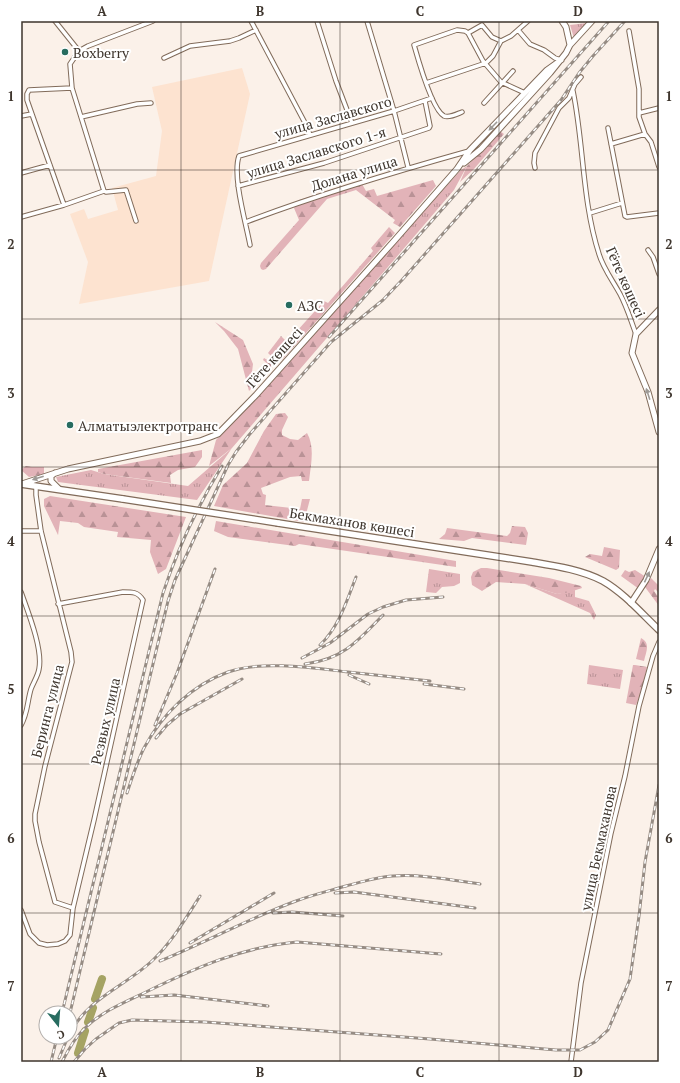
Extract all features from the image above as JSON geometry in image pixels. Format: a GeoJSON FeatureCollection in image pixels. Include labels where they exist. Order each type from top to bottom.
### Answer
{"type":"FeatureCollection","features":[{"type":"Feature","properties":{"kind":"main road"},"geometry":{"type":"LineString","coordinates":[[562,21],[566,28],[570,45]]}},
{"type":"Feature","properties":{"kind":"main road","name":"Гёте көшесі"},"geometry":{"type":"LineString","coordinates":[[457,169],[481,149],[550,73],[561,60],[570,45],[592,21]]}},
{"type":"Feature","properties":{"kind":"main road","name":"Гёте көшесі"},"geometry":{"type":"LineString","coordinates":[[21,484],[56,473],[200,441],[218,434],[256,395],[457,169],[470,150],[548,70],[561,60]]}},
{"type":"Feature","properties":{"kind":"main road"},"geometry":{"type":"LineString","coordinates":[[636,334],[659,310]]}},
{"type":"Feature","properties":{"kind":"main road","name":"Гёте көшесі"},"geometry":{"type":"LineString","coordinates":[[636,334],[632,354],[648,392],[659,432]]}},
{"type":"Feature","properties":{"kind":"main road"},"geometry":{"type":"LineString","coordinates":[[56,473],[51,476],[50,481],[60,490]]}},
{"type":"Feature","properties":{"kind":"main road","name":"Бекмаханов көшесі"},"geometry":{"type":"LineString","coordinates":[[21,484],[532,562],[572,570],[603,581],[613,587],[659,630]]}},
{"type":"Feature","properties":{"kind":"main road"},"geometry":{"type":"LineString","coordinates":[[631,603],[646,580],[659,549]]}},
{"type":"Feature","properties":{"kind":"street"},"geometry":{"type":"LineString","coordinates":[[55,21],[79,51]]}},
{"type":"Feature","properties":{"kind":"street"},"geometry":{"type":"LineString","coordinates":[[104,191],[72,88],[70,64],[79,51],[153,21]]}},
{"type":"Feature","properties":{"kind":"street"},"geometry":{"type":"LineString","coordinates":[[251,21],[310,135]]}},
{"type":"Feature","properties":{"kind":"street"},"geometry":{"type":"LineString","coordinates":[[317,21],[336,81],[352,123]]}},
{"type":"Feature","properties":{"kind":"street"},"geometry":{"type":"LineString","coordinates":[[367,21],[394,111],[408,168]]}},
{"type":"Feature","properties":{"kind":"street"},"geometry":{"type":"LineString","coordinates":[[468,33],[482,25],[492,37],[501,40],[511,36],[528,21]]}},
{"type":"Feature","properties":{"kind":"street"},"geometry":{"type":"LineString","coordinates":[[164,58],[190,46],[230,41],[256,30]]}},
{"type":"Feature","properties":{"kind":"street"},"geometry":{"type":"LineString","coordinates":[[462,112],[446,117],[442,114],[432,98],[414,45],[457,30],[465,30],[483,60],[503,83],[525,93]]}},
{"type":"Feature","properties":{"kind":"street"},"geometry":{"type":"LineString","coordinates":[[518,30],[530,44],[561,60]]}},
{"type":"Feature","properties":{"kind":"street"},"geometry":{"type":"LineString","coordinates":[[629,31],[639,89],[639,113],[659,167]]}},
{"type":"Feature","properties":{"kind":"street"},"geometry":{"type":"LineString","coordinates":[[426,83],[486,63],[493,56],[501,40]]}},
{"type":"Feature","properties":{"kind":"street"},"geometry":{"type":"LineString","coordinates":[[484,103],[513,71]]}},
{"type":"Feature","properties":{"kind":"street"},"geometry":{"type":"LineString","coordinates":[[535,168],[535,153],[559,108],[569,98],[575,84],[581,77]]}},
{"type":"Feature","properties":{"kind":"street"},"geometry":{"type":"LineString","coordinates":[[64,205],[26,94],[29,90],[72,88]]}},
{"type":"Feature","properties":{"kind":"street","name":"Гёте көшесі"},"geometry":{"type":"LineString","coordinates":[[573,91],[577,109],[586,197],[599,254],[604,268],[621,296],[636,334]]}},
{"type":"Feature","properties":{"kind":"street","name":"улица Заславского"},"geometry":{"type":"LineString","coordinates":[[238,186],[237,169],[239,156],[394,111],[432,98]]}},
{"type":"Feature","properties":{"kind":"street","name":"улица Заславского 1-я"},"geometry":{"type":"LineString","coordinates":[[238,186],[324,163],[430,128],[425,101]]}},
{"type":"Feature","properties":{"kind":"street"},"geometry":{"type":"LineString","coordinates":[[81,117],[137,104],[151,103]]}},
{"type":"Feature","properties":{"kind":"street"},"geometry":{"type":"LineString","coordinates":[[639,113],[659,108]]}},
{"type":"Feature","properties":{"kind":"street"},"geometry":{"type":"LineString","coordinates":[[21,116],[32,114]]}},
{"type":"Feature","properties":{"kind":"street"},"geometry":{"type":"LineString","coordinates":[[608,128],[625,216],[659,214]]}},
{"type":"Feature","properties":{"kind":"street"},"geometry":{"type":"LineString","coordinates":[[611,144],[646,134]]}},
{"type":"Feature","properties":{"kind":"street","name":"Долана улица"},"geometry":{"type":"LineString","coordinates":[[246,222],[297,202],[470,150]]}},
{"type":"Feature","properties":{"kind":"street"},"geometry":{"type":"LineString","coordinates":[[21,173],[50,165]]}},
{"type":"Feature","properties":{"kind":"street"},"geometry":{"type":"LineString","coordinates":[[238,186],[250,245]]}},
{"type":"Feature","properties":{"kind":"street"},"geometry":{"type":"LineString","coordinates":[[21,217],[64,205],[104,191],[126,190],[136,221]]}},
{"type":"Feature","properties":{"kind":"street"},"geometry":{"type":"LineString","coordinates":[[590,213],[622,203]]}},
{"type":"Feature","properties":{"kind":"street"},"geometry":{"type":"LineString","coordinates":[[648,250],[653,257],[659,274]]}},
{"type":"Feature","properties":{"kind":"street","name":"Беринга улица"},"geometry":{"type":"LineString","coordinates":[[36,487],[41,531],[71,652],[72,662],[45,766],[35,820],[39,842],[55,902],[73,908]]}},
{"type":"Feature","properties":{"kind":"street"},"geometry":{"type":"LineString","coordinates":[[21,531],[41,531]]}},
{"type":"Feature","properties":{"kind":"street","name":"Беринга улица"},"geometry":{"type":"LineString","coordinates":[[21,592],[36,639],[40,661],[39,671],[31,689],[26,716],[21,724]]}},
{"type":"Feature","properties":{"kind":"street","name":"Резвых улица"},"geometry":{"type":"LineString","coordinates":[[21,910],[30,934],[39,943],[47,945],[58,944],[70,935],[73,908],[143,600],[140,595],[134,592],[124,592],[58,604]]}},
{"type":"Feature","properties":{"kind":"street","name":"улица Бекмаханова"},"geometry":{"type":"LineString","coordinates":[[571,1062],[581,983],[611,834],[625,776],[639,706],[653,656],[659,642]]}},
{"type":"Feature","properties":{"kind":"shaded area"},"geometry":{"type":"Polygon","coordinates":[[[242,68],[250,94],[209,281],[79,304],[88,262],[70,214],[84,209],[88,219],[118,210],[112,188],[156,176],[162,131],[152,87],[242,68]]]}},
{"type":"Feature","properties":{"kind":"green space"},"geometry":{"type":"Polygon","coordinates":[[[587,23],[574,38],[570,25],[587,23]]]}},
{"type":"Feature","properties":{"kind":"green space"},"geometry":{"type":"Polygon","coordinates":[[[500,131],[504,134],[474,169],[460,182],[467,166],[500,131]]]}},
{"type":"Feature","properties":{"kind":"green space"},"geometry":{"type":"Polygon","coordinates":[[[467,166],[454,190],[400,253],[399,238],[461,170],[467,166]]]}},
{"type":"Feature","properties":{"kind":"green space"},"geometry":{"type":"Polygon","coordinates":[[[433,180],[436,186],[400,227],[393,223],[395,220],[356,190],[327,199],[266,269],[261,269],[261,263],[299,220],[294,208],[299,200],[355,182],[362,184],[366,191],[374,189],[377,196],[433,180]]]}},
{"type":"Feature","properties":{"kind":"green space"},"geometry":{"type":"Polygon","coordinates":[[[389,227],[395,233],[282,360],[277,357],[271,367],[249,391],[238,349],[215,322],[243,340],[253,364],[252,372],[248,379],[253,383],[269,366],[263,360],[264,358],[269,361],[272,357],[268,353],[281,336],[287,342],[324,301],[328,303],[373,251],[371,248],[389,227]]]}},
{"type":"Feature","properties":{"kind":"green space"},"geometry":{"type":"Polygon","coordinates":[[[399,238],[400,253],[232,448],[209,466],[216,440],[399,238]]]}},
{"type":"Feature","properties":{"kind":"green space"},"geometry":{"type":"Polygon","coordinates":[[[285,413],[288,417],[282,430],[282,435],[290,439],[298,440],[307,433],[309,438],[312,456],[309,481],[302,481],[301,476],[290,477],[261,488],[263,494],[266,495],[265,505],[300,509],[302,499],[310,499],[304,522],[214,506],[223,485],[247,463],[264,431],[276,414],[285,413]]]}},
{"type":"Feature","properties":{"kind":"green space"},"geometry":{"type":"Polygon","coordinates":[[[232,448],[197,500],[58,482],[56,477],[91,470],[104,474],[188,486],[232,448]]]}},
{"type":"Feature","properties":{"kind":"green space"},"geometry":{"type":"Polygon","coordinates":[[[202,450],[202,457],[195,467],[178,470],[170,475],[171,483],[98,472],[98,469],[202,450]]]}},
{"type":"Feature","properties":{"kind":"green space"},"geometry":{"type":"Polygon","coordinates":[[[26,466],[44,467],[44,474],[29,477],[21,470],[26,466]]]}},
{"type":"Feature","properties":{"kind":"green space"},"geometry":{"type":"Polygon","coordinates":[[[50,496],[186,517],[166,569],[158,574],[150,552],[151,540],[117,537],[118,532],[84,527],[78,523],[60,521],[58,535],[44,506],[44,499],[50,496]]]}},
{"type":"Feature","properties":{"kind":"green space"},"geometry":{"type":"Polygon","coordinates":[[[216,521],[456,561],[456,567],[299,544],[295,546],[228,537],[214,531],[216,521]]]}},
{"type":"Feature","properties":{"kind":"green space"},"geometry":{"type":"Polygon","coordinates":[[[512,526],[525,527],[528,533],[526,545],[472,538],[464,541],[439,539],[445,534],[447,528],[507,536],[510,533],[512,526]]]}},
{"type":"Feature","properties":{"kind":"green space"},"geometry":{"type":"Polygon","coordinates":[[[604,547],[620,550],[619,568],[616,570],[585,557],[590,554],[602,556],[604,547]]]}},
{"type":"Feature","properties":{"kind":"green space"},"geometry":{"type":"Polygon","coordinates":[[[481,568],[549,578],[581,586],[582,588],[557,594],[525,584],[496,582],[482,591],[472,585],[471,577],[473,572],[481,568]]]}},
{"type":"Feature","properties":{"kind":"green space"},"geometry":{"type":"Polygon","coordinates":[[[429,569],[460,574],[460,583],[454,586],[442,587],[436,593],[426,592],[429,569]]]}},
{"type":"Feature","properties":{"kind":"green space"},"geometry":{"type":"Polygon","coordinates":[[[625,570],[629,572],[635,570],[646,577],[639,589],[621,576],[625,570]]]}},
{"type":"Feature","properties":{"kind":"green space"},"geometry":{"type":"Polygon","coordinates":[[[651,578],[659,586],[659,593],[655,589],[654,591],[659,598],[659,606],[645,587],[651,578]]]}},
{"type":"Feature","properties":{"kind":"green space"},"geometry":{"type":"Polygon","coordinates":[[[525,584],[557,594],[575,590],[575,597],[589,601],[596,615],[594,620],[590,613],[525,584]]]}},
{"type":"Feature","properties":{"kind":"green space"},"geometry":{"type":"Polygon","coordinates":[[[641,638],[647,645],[644,661],[636,659],[641,638]]]}},
{"type":"Feature","properties":{"kind":"green space"},"geometry":{"type":"Polygon","coordinates":[[[589,665],[623,670],[620,689],[587,684],[589,665]]]}},
{"type":"Feature","properties":{"kind":"green space"},"geometry":{"type":"Polygon","coordinates":[[[633,665],[647,667],[642,690],[636,705],[626,703],[633,665]]]}},
{"type":"Feature","properties":{"kind":"waterway"},"geometry":{"type":"LineString","coordinates":[[95,999],[102,979]]}},
{"type":"Feature","properties":{"kind":"waterway"},"geometry":{"type":"LineString","coordinates":[[88,1022],[93,1008]]}},
{"type":"Feature","properties":{"kind":"waterway"},"geometry":{"type":"LineString","coordinates":[[78,1053],[85,1031]]}},
{"type":"Feature","properties":{"kind":"railway"},"geometry":{"type":"LineString","coordinates":[[329,337],[609,21]]}},
{"type":"Feature","properties":{"kind":"railway"},"geometry":{"type":"LineString","coordinates":[[72,1005],[168,601],[175,580],[228,465],[249,435],[331,342],[383,300],[402,280],[561,100],[579,73],[625,21]]}},
{"type":"Feature","properties":{"kind":"railway"},"geometry":{"type":"LineString","coordinates":[[64,1005],[163,593],[189,528],[204,497],[222,466]]}},
{"type":"Feature","properties":{"kind":"railway"},"geometry":{"type":"LineString","coordinates":[[155,725],[177,673],[215,569]]}},
{"type":"Feature","properties":{"kind":"railway"},"geometry":{"type":"LineString","coordinates":[[320,645],[327,638],[337,622],[346,604],[356,577]]}},
{"type":"Feature","properties":{"kind":"railway"},"geometry":{"type":"LineString","coordinates":[[302,658],[330,643],[368,614],[383,607],[406,600],[443,597]]}},
{"type":"Feature","properties":{"kind":"railway"},"geometry":{"type":"LineString","coordinates":[[305,664],[318,662],[340,653],[357,641],[383,615]]}},
{"type":"Feature","properties":{"kind":"railway"},"geometry":{"type":"LineString","coordinates":[[127,793],[141,753],[151,736],[169,712],[190,693],[228,672],[256,666],[288,666],[430,681]]}},
{"type":"Feature","properties":{"kind":"railway"},"geometry":{"type":"LineString","coordinates":[[349,675],[369,684]]}},
{"type":"Feature","properties":{"kind":"railway"},"geometry":{"type":"LineString","coordinates":[[156,738],[167,725],[180,714],[242,679]]}},
{"type":"Feature","properties":{"kind":"railway"},"geometry":{"type":"LineString","coordinates":[[424,684],[464,689]]}},
{"type":"Feature","properties":{"kind":"railway"},"geometry":{"type":"LineString","coordinates":[[74,1062],[96,1039],[119,1023],[132,1020],[205,1022],[556,1050],[580,1050],[595,1042],[608,1030],[630,979],[645,862],[659,785]]}},
{"type":"Feature","properties":{"kind":"railway"},"geometry":{"type":"LineString","coordinates":[[160,961],[296,901],[381,877],[415,876],[480,884]]}},
{"type":"Feature","properties":{"kind":"railway"},"geometry":{"type":"LineString","coordinates":[[335,893],[354,892],[475,908]]}},
{"type":"Feature","properties":{"kind":"railway"},"geometry":{"type":"LineString","coordinates":[[190,943],[274,893]]}},
{"type":"Feature","properties":{"kind":"railway"},"geometry":{"type":"LineString","coordinates":[[78,1021],[97,1001],[142,969],[160,953],[178,930],[200,896]]}},
{"type":"Feature","properties":{"kind":"railway"},"geometry":{"type":"LineString","coordinates":[[273,913],[292,912],[343,916]]}},
{"type":"Feature","properties":{"kind":"railway"},"geometry":{"type":"LineString","coordinates":[[62,1062],[72,1043],[82,1031],[93,1021],[107,1012],[122,1003],[201,967],[238,954],[297,942],[441,954]]}},
{"type":"Feature","properties":{"kind":"railway"},"geometry":{"type":"LineString","coordinates":[[141,997],[174,995],[268,1006]]}},
{"type":"Feature","properties":{"kind":"railway"},"geometry":{"type":"LineString","coordinates":[[51,1062],[55,1045]]}},
{"type":"Feature","properties":{"kind":"railway"},"geometry":{"type":"LineString","coordinates":[[59,1058],[65,1045]]}},
{"type":"Feature","properties":{"kind":"place","name":"Boxberry"},"geometry":{"type":"Point","coordinates":[65,52]}},
{"type":"Feature","properties":{"kind":"place","name":"АЗС"},"geometry":{"type":"Point","coordinates":[289,305]}},
{"type":"Feature","properties":{"kind":"place","name":"Алматыэлектротранс"},"geometry":{"type":"Point","coordinates":[70,425]}}]}
